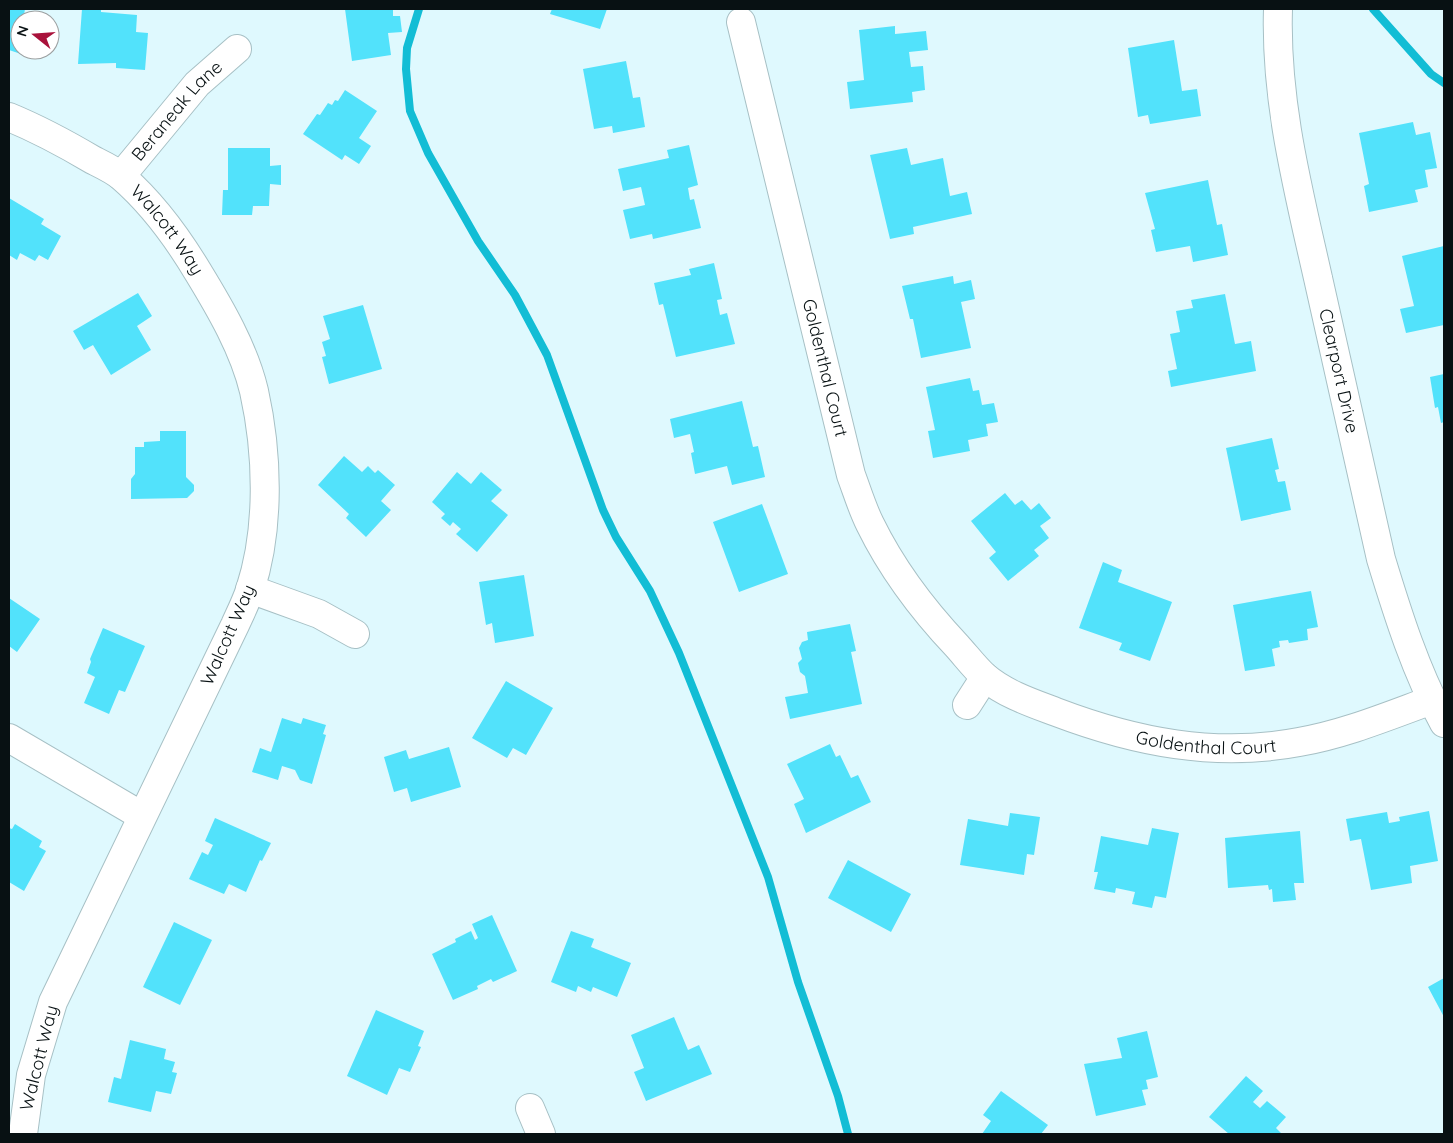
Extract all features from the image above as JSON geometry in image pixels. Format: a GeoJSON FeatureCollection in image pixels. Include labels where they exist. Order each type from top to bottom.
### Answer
{"type":"FeatureCollection","features":[{"type":"Feature","properties":{"kind":"street","name":"Clearport Drive"},"geometry":{"type":"LineString","coordinates":[[1278,9],[1276,50],[1281,102],[1299,194],[1381,559],[1394,604],[1438,711]]}},
{"type":"Feature","properties":{"kind":"street","name":"Goldenthal Court"},"geometry":{"type":"LineString","coordinates":[[741,22],[851,475],[869,522],[891,562],[943,631],[985,677],[1021,699],[1118,734],[1180,746],[1214,749],[1254,748],[1298,742],[1438,711]]}},
{"type":"Feature","properties":{"kind":"street","name":"Beraneak Lane"},"geometry":{"type":"LineString","coordinates":[[121,176],[197,84],[237,50]]}},
{"type":"Feature","properties":{"kind":"street","name":"Walcott Way"},"geometry":{"type":"LineString","coordinates":[[9,117],[62,142],[121,176],[161,218],[177,238],[232,333],[254,390],[264,458],[264,499],[260,540],[250,590],[235,625],[53,1002],[31,1075],[23,1134]]}},
{"type":"Feature","properties":{"kind":"street"},"geometry":{"type":"LineString","coordinates":[[250,590],[319,614],[356,634]]}},
{"type":"Feature","properties":{"kind":"street"},"geometry":{"type":"LineString","coordinates":[[967,705],[985,677]]}},
{"type":"Feature","properties":{"kind":"street"},"geometry":{"type":"LineString","coordinates":[[9,738],[142,816]]}},
{"type":"Feature","properties":{"kind":"street"},"geometry":{"type":"LineString","coordinates":[[530,1108],[541,1134]]}},
{"type":"Feature","properties":{"kind":"building"},"geometry":{"type":"Polygon","coordinates":[[[9,9],[25,9],[10,10],[9,50],[9,9]]]}},
{"type":"Feature","properties":{"kind":"building"},"geometry":{"type":"Polygon","coordinates":[[[82,9],[101,9],[101,12],[137,15],[136,32],[148,33],[145,70],[116,68],[116,63],[78,64],[82,9]]]}},
{"type":"Feature","properties":{"kind":"building"},"geometry":{"type":"Polygon","coordinates":[[[345,9],[393,9],[393,16],[400,16],[402,32],[388,33],[391,55],[352,61],[345,9]]]}},
{"type":"Feature","properties":{"kind":"building"},"geometry":{"type":"Polygon","coordinates":[[[552,9],[607,9],[600,29],[550,14],[552,9]]]}},
{"type":"Feature","properties":{"kind":"building"},"geometry":{"type":"Polygon","coordinates":[[[895,26],[895,34],[926,31],[928,50],[909,52],[911,67],[923,66],[925,90],[912,92],[913,102],[850,109],[847,82],[864,80],[859,30],[895,26]]]}},
{"type":"Feature","properties":{"kind":"building"},"geometry":{"type":"Polygon","coordinates":[[[1174,40],[1182,91],[1197,89],[1201,116],[1150,124],[1148,115],[1138,117],[1128,48],[1174,40]]]}},
{"type":"Feature","properties":{"kind":"building"},"geometry":{"type":"Polygon","coordinates":[[[626,61],[633,98],[640,97],[645,127],[613,133],[612,126],[594,129],[583,69],[626,61]]]}},
{"type":"Feature","properties":{"kind":"building"},"geometry":{"type":"Polygon","coordinates":[[[345,90],[377,111],[359,138],[371,146],[359,164],[345,155],[342,160],[303,134],[317,114],[320,115],[328,103],[332,105],[335,100],[338,101],[345,90]]]}},
{"type":"Feature","properties":{"kind":"building"},"geometry":{"type":"Polygon","coordinates":[[[1413,122],[1416,135],[1430,132],[1437,168],[1425,170],[1428,187],[1415,190],[1418,202],[1369,212],[1364,186],[1369,184],[1359,133],[1413,122]]]}},
{"type":"Feature","properties":{"kind":"building"},"geometry":{"type":"Polygon","coordinates":[[[689,145],[698,185],[688,188],[690,200],[694,199],[701,228],[653,239],[652,234],[630,239],[623,210],[645,205],[641,187],[623,191],[618,169],[669,158],[667,150],[689,145]]]}},
{"type":"Feature","properties":{"kind":"building"},"geometry":{"type":"Polygon","coordinates":[[[228,148],[270,148],[270,166],[281,165],[281,185],[270,184],[269,206],[253,206],[252,215],[222,215],[223,190],[228,190],[228,148]]]}},
{"type":"Feature","properties":{"kind":"building"},"geometry":{"type":"Polygon","coordinates":[[[907,148],[911,165],[943,158],[950,196],[967,192],[972,214],[913,227],[914,234],[890,239],[870,155],[907,148]]]}},
{"type":"Feature","properties":{"kind":"building"},"geometry":{"type":"Polygon","coordinates":[[[1208,180],[1217,225],[1222,224],[1228,255],[1193,262],[1190,246],[1156,252],[1151,230],[1155,229],[1145,193],[1208,180]]]}},
{"type":"Feature","properties":{"kind":"building"},"geometry":{"type":"Polygon","coordinates":[[[9,198],[44,219],[41,224],[61,236],[48,260],[39,255],[35,261],[20,253],[17,260],[9,255],[9,198]]]}},
{"type":"Feature","properties":{"kind":"building"},"geometry":{"type":"Polygon","coordinates":[[[1444,246],[1444,325],[1406,333],[1400,309],[1414,306],[1402,256],[1444,246]]]}},
{"type":"Feature","properties":{"kind":"building"},"geometry":{"type":"Polygon","coordinates":[[[714,263],[722,299],[717,300],[720,315],[727,313],[735,344],[676,357],[663,304],[659,305],[654,283],[691,275],[689,269],[714,263]]]}},
{"type":"Feature","properties":{"kind":"building"},"geometry":{"type":"Polygon","coordinates":[[[953,276],[954,284],[971,280],[975,299],[961,302],[971,348],[921,358],[913,319],[910,319],[902,286],[953,276]]]}},
{"type":"Feature","properties":{"kind":"building"},"geometry":{"type":"Polygon","coordinates":[[[138,293],[152,316],[137,326],[151,350],[111,375],[93,345],[84,350],[73,331],[138,293]]]}},
{"type":"Feature","properties":{"kind":"building"},"geometry":{"type":"Polygon","coordinates":[[[1225,294],[1235,344],[1251,341],[1256,371],[1171,387],[1168,371],[1177,369],[1170,334],[1180,332],[1176,311],[1193,308],[1191,300],[1225,294]]]}},
{"type":"Feature","properties":{"kind":"building"},"geometry":{"type":"Polygon","coordinates":[[[363,305],[382,369],[329,384],[322,357],[326,356],[322,342],[330,339],[323,316],[363,305]]]}},
{"type":"Feature","properties":{"kind":"building"},"geometry":{"type":"Polygon","coordinates":[[[1444,374],[1444,422],[1441,423],[1438,407],[1435,408],[1430,377],[1444,374]]]}},
{"type":"Feature","properties":{"kind":"building"},"geometry":{"type":"Polygon","coordinates":[[[970,378],[973,391],[979,390],[982,405],[994,403],[998,422],[986,424],[988,436],[968,440],[970,451],[933,458],[928,431],[935,430],[926,387],[970,378]]]}},
{"type":"Feature","properties":{"kind":"building"},"geometry":{"type":"Polygon","coordinates":[[[742,401],[753,447],[758,446],[765,477],[732,485],[727,466],[695,474],[691,453],[694,452],[690,434],[674,438],[670,419],[742,401]]]}},
{"type":"Feature","properties":{"kind":"building"},"geometry":{"type":"Polygon","coordinates":[[[160,431],[186,431],[186,477],[194,485],[194,491],[187,498],[131,499],[131,479],[135,474],[135,447],[144,447],[144,442],[160,441],[160,431]]]}},
{"type":"Feature","properties":{"kind":"building"},"geometry":{"type":"Polygon","coordinates":[[[1272,438],[1279,469],[1275,470],[1278,482],[1285,481],[1291,510],[1241,521],[1226,448],[1272,438]]]}},
{"type":"Feature","properties":{"kind":"building"},"geometry":{"type":"Polygon","coordinates":[[[344,456],[362,472],[368,466],[375,473],[378,470],[395,485],[381,501],[391,510],[366,537],[346,518],[349,514],[318,485],[344,456]]]}},
{"type":"Feature","properties":{"kind":"building"},"geometry":{"type":"Polygon","coordinates":[[[457,472],[471,484],[481,472],[502,490],[491,501],[508,515],[477,552],[456,534],[461,529],[453,522],[450,526],[441,518],[445,514],[432,502],[457,472]]]}},
{"type":"Feature","properties":{"kind":"building"},"geometry":{"type":"Polygon","coordinates":[[[1005,493],[1015,505],[1022,500],[1031,510],[1039,503],[1051,518],[1040,526],[1049,538],[1034,550],[1039,556],[1008,581],[989,558],[996,552],[971,521],[1005,493]]]}},
{"type":"Feature","properties":{"kind":"building"},"geometry":{"type":"Polygon","coordinates":[[[762,504],[788,574],[739,592],[713,522],[762,504]]]}},
{"type":"Feature","properties":{"kind":"building"},"geometry":{"type":"Polygon","coordinates":[[[1103,562],[1122,570],[1118,582],[1172,602],[1150,661],[1119,650],[1122,643],[1079,628],[1103,562]]]}},
{"type":"Feature","properties":{"kind":"building"},"geometry":{"type":"Polygon","coordinates":[[[524,575],[534,636],[495,643],[492,623],[486,625],[479,582],[524,575]]]}},
{"type":"Feature","properties":{"kind":"building"},"geometry":{"type":"Polygon","coordinates":[[[1311,591],[1318,627],[1307,629],[1308,640],[1289,643],[1288,640],[1279,641],[1280,647],[1272,649],[1275,666],[1245,671],[1233,605],[1311,591]]]}},
{"type":"Feature","properties":{"kind":"building"},"geometry":{"type":"Polygon","coordinates":[[[9,598],[40,619],[17,652],[9,646],[9,598]]]}},
{"type":"Feature","properties":{"kind":"building"},"geometry":{"type":"Polygon","coordinates":[[[850,624],[856,651],[851,652],[862,704],[790,719],[785,697],[808,693],[805,676],[800,672],[798,663],[802,659],[799,648],[802,642],[808,640],[807,632],[850,624]]]}},
{"type":"Feature","properties":{"kind":"building"},"geometry":{"type":"Polygon","coordinates":[[[103,628],[145,646],[125,692],[119,690],[109,714],[84,703],[95,677],[87,673],[91,662],[90,659],[103,628]]]}},
{"type":"Feature","properties":{"kind":"building"},"geometry":{"type":"Polygon","coordinates":[[[506,681],[553,708],[526,755],[513,748],[507,758],[472,738],[506,681]]]}},
{"type":"Feature","properties":{"kind":"building"},"geometry":{"type":"Polygon","coordinates":[[[282,718],[301,724],[303,718],[326,725],[323,734],[326,735],[312,784],[300,780],[295,770],[282,766],[278,780],[252,772],[260,748],[271,752],[282,718]]]}},
{"type":"Feature","properties":{"kind":"building"},"geometry":{"type":"Polygon","coordinates":[[[830,744],[836,757],[840,755],[851,778],[858,775],[871,802],[806,833],[794,804],[804,799],[787,764],[830,744]]]}},
{"type":"Feature","properties":{"kind":"building"},"geometry":{"type":"Polygon","coordinates":[[[449,747],[461,787],[411,802],[407,788],[394,792],[384,757],[406,750],[409,759],[449,747]]]}},
{"type":"Feature","properties":{"kind":"building"},"geometry":{"type":"Polygon","coordinates":[[[1429,811],[1438,861],[1410,866],[1412,883],[1371,890],[1361,839],[1350,841],[1346,819],[1387,812],[1389,823],[1400,821],[1399,817],[1429,811]]]}},
{"type":"Feature","properties":{"kind":"building"},"geometry":{"type":"Polygon","coordinates":[[[1010,813],[1040,817],[1034,855],[1027,854],[1024,875],[960,865],[968,819],[1008,826],[1010,813]]]}},
{"type":"Feature","properties":{"kind":"building"},"geometry":{"type":"Polygon","coordinates":[[[215,818],[271,843],[262,861],[260,860],[246,892],[229,884],[224,894],[189,879],[202,852],[208,855],[213,845],[205,841],[215,818]]]}},
{"type":"Feature","properties":{"kind":"building"},"geometry":{"type":"Polygon","coordinates":[[[15,824],[42,841],[39,847],[46,851],[24,891],[9,882],[9,828],[12,829],[15,824]]]}},
{"type":"Feature","properties":{"kind":"building"},"geometry":{"type":"Polygon","coordinates":[[[1152,828],[1179,833],[1166,898],[1155,896],[1152,908],[1132,904],[1135,892],[1116,888],[1115,893],[1094,889],[1098,872],[1094,872],[1101,836],[1148,845],[1152,828]]]}},
{"type":"Feature","properties":{"kind":"building"},"geometry":{"type":"Polygon","coordinates":[[[1300,831],[1304,883],[1294,883],[1296,900],[1273,902],[1272,889],[1269,890],[1268,885],[1228,888],[1225,838],[1300,831]]]}},
{"type":"Feature","properties":{"kind":"building"},"geometry":{"type":"Polygon","coordinates":[[[848,860],[911,894],[891,932],[828,898],[848,860]]]}},
{"type":"Feature","properties":{"kind":"building"},"geometry":{"type":"Polygon","coordinates":[[[492,915],[517,971],[493,982],[491,979],[477,986],[478,989],[453,1000],[432,954],[456,942],[455,939],[471,931],[475,940],[478,938],[472,924],[492,915]]]}},
{"type":"Feature","properties":{"kind":"building"},"geometry":{"type":"Polygon","coordinates":[[[174,922],[212,940],[180,1005],[143,987],[174,922]]]}},
{"type":"Feature","properties":{"kind":"building"},"geometry":{"type":"Polygon","coordinates":[[[571,931],[594,939],[591,947],[631,963],[617,997],[593,987],[591,992],[578,986],[576,992],[551,982],[571,931]]]}},
{"type":"Feature","properties":{"kind":"building"},"geometry":{"type":"Polygon","coordinates":[[[1444,978],[1444,1017],[1428,987],[1444,978]]]}},
{"type":"Feature","properties":{"kind":"building"},"geometry":{"type":"Polygon","coordinates":[[[376,1010],[424,1031],[418,1046],[421,1047],[410,1072],[399,1068],[387,1095],[347,1076],[376,1010]]]}},
{"type":"Feature","properties":{"kind":"building"},"geometry":{"type":"Polygon","coordinates":[[[674,1017],[688,1050],[699,1045],[712,1074],[646,1101],[634,1072],[644,1068],[631,1035],[674,1017]]]}},
{"type":"Feature","properties":{"kind":"building"},"geometry":{"type":"Polygon","coordinates":[[[1147,1031],[1158,1077],[1146,1080],[1148,1089],[1142,1090],[1146,1105],[1096,1116],[1084,1064],[1122,1058],[1117,1038],[1147,1031]]]}},
{"type":"Feature","properties":{"kind":"building"},"geometry":{"type":"Polygon","coordinates":[[[130,1040],[166,1049],[164,1059],[175,1062],[172,1072],[177,1073],[171,1094],[156,1091],[151,1112],[108,1102],[114,1077],[121,1079],[130,1040]]]}},
{"type":"Feature","properties":{"kind":"building"},"geometry":{"type":"Polygon","coordinates":[[[1246,1076],[1263,1091],[1253,1102],[1260,1108],[1267,1101],[1286,1117],[1276,1128],[1282,1134],[1229,1134],[1209,1117],[1246,1076]]]}},
{"type":"Feature","properties":{"kind":"building"},"geometry":{"type":"Polygon","coordinates":[[[1001,1091],[1048,1125],[1041,1134],[982,1134],[991,1121],[983,1115],[1001,1091]]]}},
{"type":"Feature","properties":{"kind":"waterway"},"geometry":{"type":"LineString","coordinates":[[419,9],[407,48],[406,69],[410,111],[428,153],[478,241],[515,295],[547,355],[603,510],[616,537],[650,591],[679,653],[768,877],[798,982],[838,1096],[848,1134]]}},
{"type":"Feature","properties":{"kind":"waterway"},"geometry":{"type":"LineString","coordinates":[[1373,9],[1431,74],[1444,83]]}}]}
